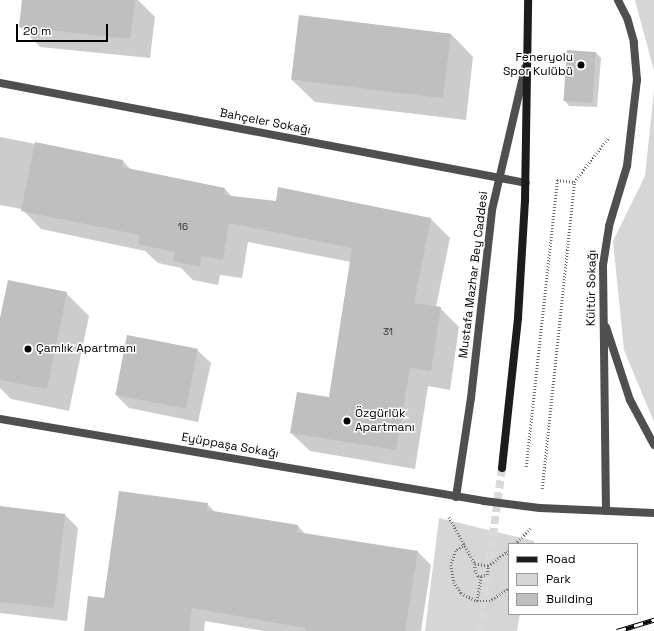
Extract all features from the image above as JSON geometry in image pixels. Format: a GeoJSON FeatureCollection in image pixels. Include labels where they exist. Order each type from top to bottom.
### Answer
{"type":"FeatureCollection","features":[{"type":"Feature","properties":{"kind":"main road","name":"Mustafa Mazhar Bey Caddesi"},"geometry":{"type":"LineString","coordinates":[[502,468],[518,318],[526,183],[528,0]]}},
{"type":"Feature","properties":{"kind":"street","name":"Kültür Sokağı"},"geometry":{"type":"LineString","coordinates":[[606,511],[603,265],[606,239],[624,179],[637,80],[634,42],[627,18],[618,0]]}},
{"type":"Feature","properties":{"kind":"street","name":"Mustafa Mazhar Bey Caddesi"},"geometry":{"type":"LineString","coordinates":[[456,497],[471,398],[492,210],[528,58]]}},
{"type":"Feature","properties":{"kind":"street","name":"Bahçeler Sokağı"},"geometry":{"type":"LineString","coordinates":[[0,83],[526,183]]}},
{"type":"Feature","properties":{"kind":"street"},"geometry":{"type":"LineString","coordinates":[[603,316],[630,400],[654,445]]}},
{"type":"Feature","properties":{"kind":"street","name":"Eyüppaşa Sokağı"},"geometry":{"type":"LineString","coordinates":[[0,419],[435,494],[540,508],[606,511]]}},
{"type":"Feature","properties":{"kind":"street"},"geometry":{"type":"LineString","coordinates":[[637,512],[654,508]]}},
{"type":"Feature","properties":{"kind":"street"},"geometry":{"type":"LineString","coordinates":[[606,511],[654,513]]}},
{"type":"Feature","properties":{"kind":"path"},"geometry":{"type":"LineString","coordinates":[[540,508],[574,182],[590,158],[610,136]]}},
{"type":"Feature","properties":{"kind":"path"},"geometry":{"type":"LineString","coordinates":[[526,467],[558,180],[574,182]]}},
{"type":"Feature","properties":{"kind":"path"},"geometry":{"type":"LineString","coordinates":[[435,494],[465,544],[475,564],[475,570],[481,576]]}},
{"type":"Feature","properties":{"kind":"path"},"geometry":{"type":"LineString","coordinates":[[515,543],[535,524]]}},
{"type":"Feature","properties":{"kind":"path"},"geometry":{"type":"LineString","coordinates":[[465,544],[456,551],[451,565],[454,582],[461,593],[477,601],[489,600],[508,589]]}},
{"type":"Feature","properties":{"kind":"path"},"geometry":{"type":"LineString","coordinates":[[481,576],[487,575],[488,566],[508,550]]}},
{"type":"Feature","properties":{"kind":"path"},"geometry":{"type":"LineString","coordinates":[[475,564],[488,566]]}},
{"type":"Feature","properties":{"kind":"path"},"geometry":{"type":"LineString","coordinates":[[477,601],[481,576]]}},
{"type":"Feature","properties":{"kind":"green space"},"geometry":{"type":"Polygon","coordinates":[[[635,0],[654,0],[654,71],[635,0]]]}},
{"type":"Feature","properties":{"kind":"green space"},"geometry":{"type":"Polygon","coordinates":[[[654,90],[654,422],[624,350],[613,241],[645,176],[654,90]]]}},
{"type":"Feature","properties":{"kind":"green space"},"geometry":{"type":"Polygon","coordinates":[[[439,518],[534,541],[534,543],[508,543],[508,615],[520,615],[517,631],[425,631],[439,518]]]}},
{"type":"Feature","properties":{"kind":"building"},"geometry":{"type":"Polygon","coordinates":[[[22,0],[135,0],[130,39],[19,27],[22,0]]]}},
{"type":"Feature","properties":{"kind":"building"},"geometry":{"type":"Polygon","coordinates":[[[299,15],[451,34],[443,98],[291,80],[299,15]]]}},
{"type":"Feature","properties":{"kind":"building","name":"Feneryolu Spor Kulübü"},"geometry":{"type":"Polygon","coordinates":[[[567,50],[596,52],[592,103],[563,101],[567,50]]]}},
{"type":"Feature","properties":{"kind":"building"},"geometry":{"type":"Polygon","coordinates":[[[35,142],[123,160],[122,167],[225,188],[224,195],[276,201],[278,187],[431,218],[414,303],[441,307],[431,371],[410,368],[396,450],[290,433],[297,392],[329,397],[352,248],[229,223],[223,260],[201,256],[200,267],[173,261],[175,252],[138,244],[140,235],[21,211],[35,142]]]}},
{"type":"Feature","properties":{"kind":"building","name":"Çamlık Apartmanı"},"geometry":{"type":"Polygon","coordinates":[[[8,280],[67,292],[47,389],[0,380],[0,318],[8,280]]]}},
{"type":"Feature","properties":{"kind":"building"},"geometry":{"type":"Polygon","coordinates":[[[127,335],[198,349],[186,409],[115,395],[127,335]]]}},
{"type":"Feature","properties":{"kind":"building"},"geometry":{"type":"Polygon","coordinates":[[[119,491],[208,503],[207,510],[298,525],[297,532],[418,551],[405,631],[305,631],[306,628],[192,608],[189,631],[84,631],[88,596],[104,598],[119,491]]]}},
{"type":"Feature","properties":{"kind":"building"},"geometry":{"type":"Polygon","coordinates":[[[0,506],[65,514],[54,608],[0,602],[0,506]]]}},
{"type":"Feature","properties":{"kind":"tunnel"},"geometry":{"type":"LineString","coordinates":[[480,631],[502,468]]}},
{"type":"Feature","properties":{"kind":"railway"},"geometry":{"type":"LineString","coordinates":[[617,631],[654,620]]}},
{"type":"Feature","properties":{"kind":"place","name":"Feneryolu Spor Kulübü"},"geometry":{"type":"Point","coordinates":[581,65]}},
{"type":"Feature","properties":{"kind":"place","name":"Çamlık Apartmanı"},"geometry":{"type":"Point","coordinates":[28,349]}},
{"type":"Feature","properties":{"kind":"place","name":"Özgürlük Apartmanı"},"geometry":{"type":"Point","coordinates":[347,421]}}]}
